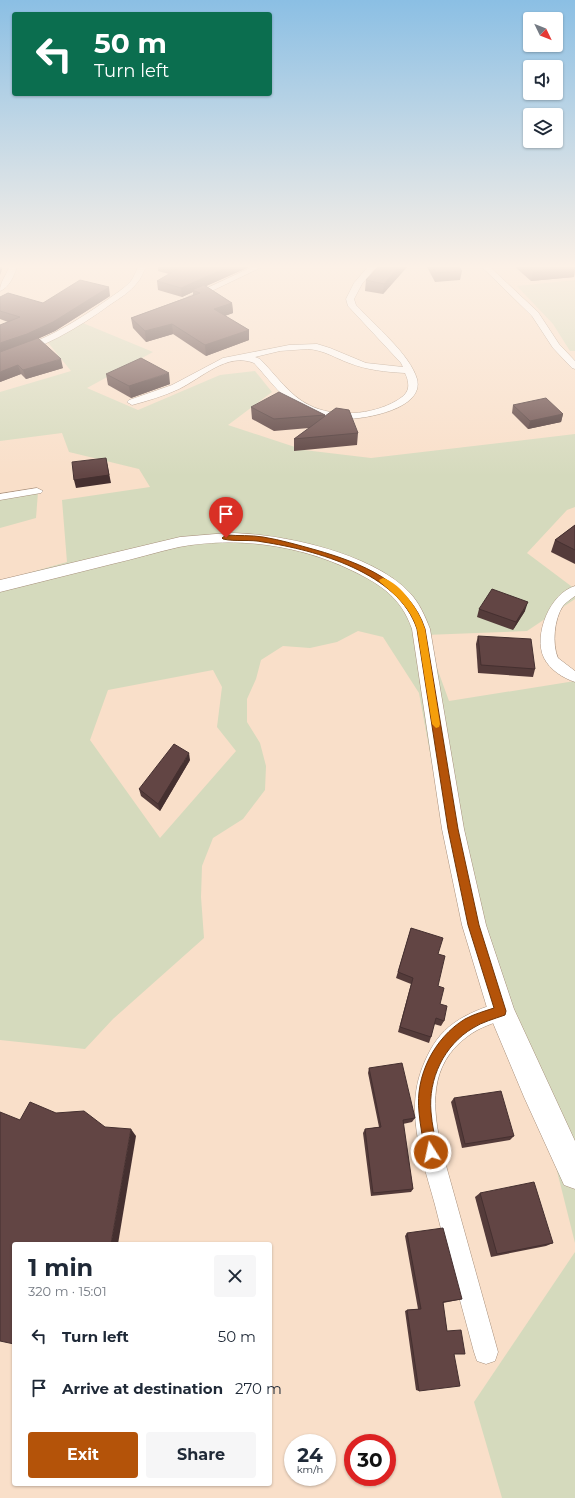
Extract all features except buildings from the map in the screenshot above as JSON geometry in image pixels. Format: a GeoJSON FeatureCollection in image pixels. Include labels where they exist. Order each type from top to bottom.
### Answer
{"type":"FeatureCollection","features":[{"type":"Feature","properties":{"kind":"street"},"geometry":{"type":"LineString","coordinates":[[0,358],[44,342],[53,337]]}},
{"type":"Feature","properties":{"kind":"street"},"geometry":{"type":"LineString","coordinates":[[244,357],[252,358],[257,361],[264,371],[299,405],[321,412],[346,416],[369,415],[381,412],[401,402],[408,396],[413,385],[405,362],[381,337]]}},
{"type":"Feature","properties":{"kind":"street"},"geometry":{"type":"LineString","coordinates":[[551,337],[556,346],[575,366]]}},
{"type":"Feature","properties":{"kind":"street"},"geometry":{"type":"LineString","coordinates":[[132,402],[176,387],[212,365],[230,359],[280,348],[322,348],[350,361],[366,366],[409,370]]}},
{"type":"Feature","properties":{"kind":"street"},"geometry":{"type":"LineString","coordinates":[[0,497],[37,491]]}},
{"type":"Feature","properties":{"kind":"street"},"geometry":{"type":"LineString","coordinates":[[0,586],[180,542],[226,538],[261,539],[313,551],[363,568],[393,588],[410,606],[418,618],[421,629],[453,829],[474,925],[500,1011],[575,1174]]}},
{"type":"Feature","properties":{"kind":"street"},"geometry":{"type":"LineString","coordinates":[[575,590],[562,600],[555,608],[550,621],[548,646],[549,654],[555,664],[575,677]]}},
{"type":"Feature","properties":{"kind":"street"},"geometry":{"type":"LineString","coordinates":[[486,1352],[431,1152],[425,1112],[425,1088],[433,1064],[445,1045],[457,1032],[470,1022],[500,1011]]}},
{"type":"Feature","properties":{"kind":"green space"},"geometry":{"type":"Polygon","coordinates":[[[51,337],[116,337],[153,352],[87,388],[138,410],[220,375],[255,371],[272,392],[228,425],[304,450],[371,458],[575,434],[575,507],[567,510],[527,553],[575,589],[575,599],[527,631],[425,635],[449,701],[575,681],[575,1243],[543,1115],[454,884],[419,693],[383,637],[358,631],[337,642],[310,648],[283,646],[261,660],[256,679],[247,699],[247,722],[260,743],[266,766],[265,790],[243,819],[213,838],[202,866],[201,897],[204,938],[113,1019],[85,1049],[0,1040],[0,581],[67,562],[62,500],[150,487],[139,469],[69,452],[62,433],[0,441],[0,392],[71,371],[46,340],[51,337]],[[213,670],[108,690],[90,740],[160,838],[236,751],[217,727],[222,687],[213,670]]]}},
{"type":"Feature","properties":{"kind":"green space"},"geometry":{"type":"Polygon","coordinates":[[[561,337],[575,337],[575,351],[570,351],[561,337]]]}},
{"type":"Feature","properties":{"kind":"green space"},"geometry":{"type":"Polygon","coordinates":[[[38,492],[36,518],[0,528],[0,496],[38,492]]]}},
{"type":"Feature","properties":{"kind":"green space"},"geometry":{"type":"Polygon","coordinates":[[[575,1252],[575,1498],[502,1498],[474,1402],[575,1252]]]}},
{"type":"Feature","properties":{"kind":"slow traffic"},"geometry":{"type":"LineString","coordinates":[[383,580],[402,596],[418,618],[436,724]]}},
{"type":"Feature","properties":{"kind":"route"},"geometry":{"type":"LineString","coordinates":[[226,538],[261,539],[285,544],[313,551],[363,568],[380,578],[402,596],[418,618],[453,829],[474,925],[500,1011],[470,1022],[457,1032],[445,1045],[433,1064],[425,1088],[425,1112],[431,1152]]}}]}
